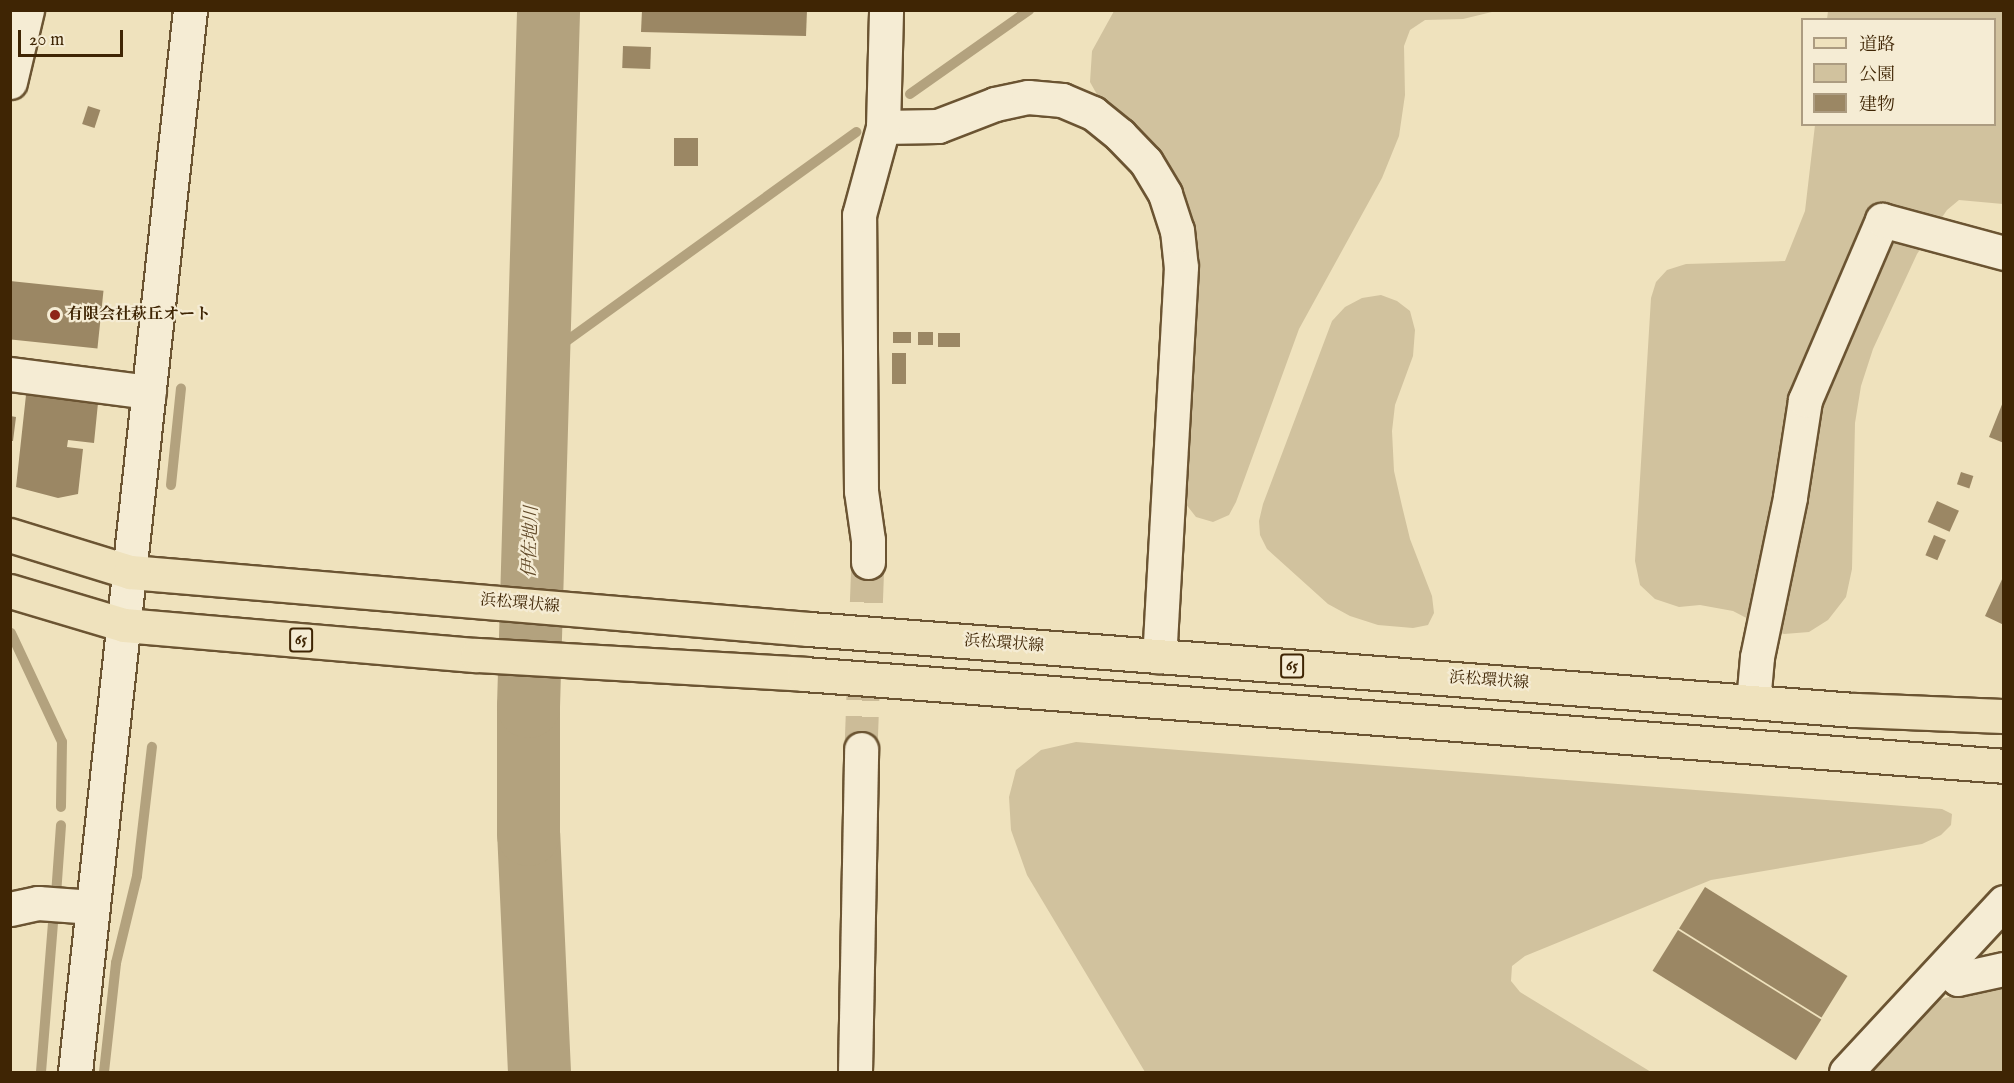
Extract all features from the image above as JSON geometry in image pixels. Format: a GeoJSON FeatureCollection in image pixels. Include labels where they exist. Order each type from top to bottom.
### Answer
{"type":"FeatureCollection","features":[{"type":"Feature","properties":{"kind":"main road","name":"浜松環状線"},"geometry":{"type":"LineString","coordinates":[[10,535],[130,572],[581,610],[1753,702],[2004,716]]}},
{"type":"Feature","properties":{"kind":"main road","name":"65"},"geometry":{"type":"LineString","coordinates":[[10,591],[124,625],[477,655],[804,674],[2004,766]]}},
{"type":"Feature","properties":{"kind":"street"},"geometry":{"type":"LineString","coordinates":[[10,82],[27,10]]}},
{"type":"Feature","properties":{"kind":"street"},"geometry":{"type":"LineString","coordinates":[[75,1072],[190,10]]}},
{"type":"Feature","properties":{"kind":"street"},"geometry":{"type":"LineString","coordinates":[[868,562],[868,540],[861,491],[859,215],[883,127],[886,10]]}},
{"type":"Feature","properties":{"kind":"street"},"geometry":{"type":"LineString","coordinates":[[883,127],[938,126],[995,104],[1028,97],[1062,100],[1093,113],[1120,135],[1146,162],[1165,194],[1177,230],[1181,267],[1159,656]]}},
{"type":"Feature","properties":{"kind":"street"},"geometry":{"type":"LineString","coordinates":[[1753,702],[1757,657],[1790,497],[1805,400],[1882,220],[2004,253]]}},
{"type":"Feature","properties":{"kind":"street"},"geometry":{"type":"LineString","coordinates":[[10,374],[149,392]]}},
{"type":"Feature","properties":{"kind":"street"},"geometry":{"type":"LineString","coordinates":[[855,1072],[861,749]]}},
{"type":"Feature","properties":{"kind":"street"},"geometry":{"type":"LineString","coordinates":[[1846,1072],[2004,902]]}},
{"type":"Feature","properties":{"kind":"street"},"geometry":{"type":"LineString","coordinates":[[10,909],[38,903],[93,907]]}},
{"type":"Feature","properties":{"kind":"street"},"geometry":{"type":"LineString","coordinates":[[1944,967],[1958,979],[2004,969]]}},
{"type":"Feature","properties":{"kind":"green space"},"geometry":{"type":"Polygon","coordinates":[[[1114,11],[1496,11],[1463,19],[1425,20],[1410,30],[1404,46],[1405,95],[1399,136],[1382,178],[1299,329],[1236,502],[1229,515],[1213,522],[1196,517],[1185,503],[1182,488],[1194,267],[1090,82],[1092,51],[1114,11]]]}},
{"type":"Feature","properties":{"kind":"green space"},"geometry":{"type":"Polygon","coordinates":[[[1828,11],[2003,11],[2003,204],[1959,200],[1947,210],[1917,254],[1873,349],[1861,386],[1855,423],[1852,569],[1846,597],[1828,620],[1809,632],[1784,634],[1733,611],[1700,605],[1679,607],[1655,599],[1640,585],[1635,561],[1651,298],[1656,282],[1667,270],[1686,264],[1785,261],[1805,211],[1815,126],[1996,126],[1996,18],[1827,18],[1828,11]]]}},
{"type":"Feature","properties":{"kind":"green space"},"geometry":{"type":"Polygon","coordinates":[[[1381,295],[1397,301],[1410,311],[1415,330],[1413,356],[1395,405],[1392,431],[1394,471],[1402,506],[1410,539],[1432,596],[1434,613],[1428,625],[1413,628],[1378,625],[1350,616],[1328,604],[1267,549],[1260,535],[1259,521],[1263,504],[1332,321],[1345,307],[1362,298],[1381,295]]]}},
{"type":"Feature","properties":{"kind":"green space"},"geometry":{"type":"Polygon","coordinates":[[[1076,742],[1942,809],[1952,814],[1951,825],[1941,835],[1922,844],[1711,880],[1525,956],[1512,966],[1511,981],[1520,992],[1651,1072],[1145,1072],[1027,875],[1011,830],[1009,797],[1016,770],[1041,750],[1076,742]]]}},
{"type":"Feature","properties":{"kind":"green space"},"geometry":{"type":"Polygon","coordinates":[[[2003,983],[2003,1072],[1864,1072],[1934,1001],[2003,983]]]}},
{"type":"Feature","properties":{"kind":"building"},"geometry":{"type":"Polygon","coordinates":[[[642,10],[807,10],[806,36],[641,32],[642,10]]]}},
{"type":"Feature","properties":{"kind":"building"},"geometry":{"type":"Polygon","coordinates":[[[623,46],[651,47],[650,69],[622,68],[623,46]]]}},
{"type":"Feature","properties":{"kind":"building"},"geometry":{"type":"Polygon","coordinates":[[[88,106],[100,110],[94,128],[82,124],[88,106]]]}},
{"type":"Feature","properties":{"kind":"building"},"geometry":{"type":"Polygon","coordinates":[[[674,138],[698,138],[698,166],[674,166],[674,138]]]}},
{"type":"Feature","properties":{"kind":"building","name":"有限会社萩丘オート"},"geometry":{"type":"Polygon","coordinates":[[[10,281],[103,291],[97,349],[10,339],[10,281]]]}},
{"type":"Feature","properties":{"kind":"building"},"geometry":{"type":"Polygon","coordinates":[[[893,332],[911,332],[911,343],[893,343],[893,332]]]}},
{"type":"Feature","properties":{"kind":"building"},"geometry":{"type":"Polygon","coordinates":[[[918,332],[933,332],[933,345],[918,345],[918,332]]]}},
{"type":"Feature","properties":{"kind":"building"},"geometry":{"type":"Polygon","coordinates":[[[938,333],[960,333],[960,347],[938,347],[938,333]]]}},
{"type":"Feature","properties":{"kind":"building"},"geometry":{"type":"Polygon","coordinates":[[[892,353],[906,353],[906,384],[892,384],[892,353]]]}},
{"type":"Feature","properties":{"kind":"building"},"geometry":{"type":"Polygon","coordinates":[[[26,395],[98,403],[94,443],[68,440],[67,447],[83,449],[78,494],[58,498],[16,487],[26,395]]]}},
{"type":"Feature","properties":{"kind":"building"},"geometry":{"type":"Polygon","coordinates":[[[2004,402],[2004,443],[1989,437],[2004,402]]]}},
{"type":"Feature","properties":{"kind":"building"},"geometry":{"type":"Polygon","coordinates":[[[10,416],[16,417],[13,441],[10,441],[10,416]]]}},
{"type":"Feature","properties":{"kind":"building"},"geometry":{"type":"Polygon","coordinates":[[[1961,472],[1973,476],[1969,488],[1957,484],[1961,472]]]}},
{"type":"Feature","properties":{"kind":"building"},"geometry":{"type":"Polygon","coordinates":[[[1937,501],[1959,511],[1950,532],[1928,522],[1937,501]]]}},
{"type":"Feature","properties":{"kind":"building"},"geometry":{"type":"Polygon","coordinates":[[[1934,535],[1946,540],[1937,560],[1925,555],[1934,535]]]}},
{"type":"Feature","properties":{"kind":"building"},"geometry":{"type":"Polygon","coordinates":[[[2004,575],[2004,625],[1985,616],[2004,575]]]}},
{"type":"Feature","properties":{"kind":"building"},"geometry":{"type":"Polygon","coordinates":[[[1705,887],[1847,976],[1822,1018],[1679,929],[1705,887]]]}},
{"type":"Feature","properties":{"kind":"building"},"geometry":{"type":"Polygon","coordinates":[[[1678,930],[1821,1020],[1796,1060],[1653,971],[1678,930]]]}},
{"type":"Feature","properties":{"kind":"waterway","name":"伊佐地川"},"geometry":{"type":"LineString","coordinates":[[539,1072],[528,834],[528,706],[548,10]]}},
{"type":"Feature","properties":{"kind":"waterway"},"geometry":{"type":"LineString","coordinates":[[910,94],[1029,10]]}},
{"type":"Feature","properties":{"kind":"waterway"},"geometry":{"type":"LineString","coordinates":[[536,363],[856,132]]}},
{"type":"Feature","properties":{"kind":"waterway"},"geometry":{"type":"LineString","coordinates":[[171,485],[181,389]]}},
{"type":"Feature","properties":{"kind":"waterway"},"geometry":{"type":"LineString","coordinates":[[11,633],[62,742],[61,807]]}},
{"type":"Feature","properties":{"kind":"waterway"},"geometry":{"type":"LineString","coordinates":[[104,1072],[116,963],[137,876],[152,747]]}},
{"type":"Feature","properties":{"kind":"waterway"},"geometry":{"type":"LineString","coordinates":[[56,895],[61,825]]}},
{"type":"Feature","properties":{"kind":"waterway"},"geometry":{"type":"LineString","coordinates":[[41,1072],[54,910]]}},
{"type":"Feature","properties":{"kind":"tunnel"},"geometry":{"type":"LineString","coordinates":[[861,749],[868,562]]}},
{"type":"Feature","properties":{"kind":"place","name":"有限会社萩丘オート"},"geometry":{"type":"Point","coordinates":[55,315]}}]}
